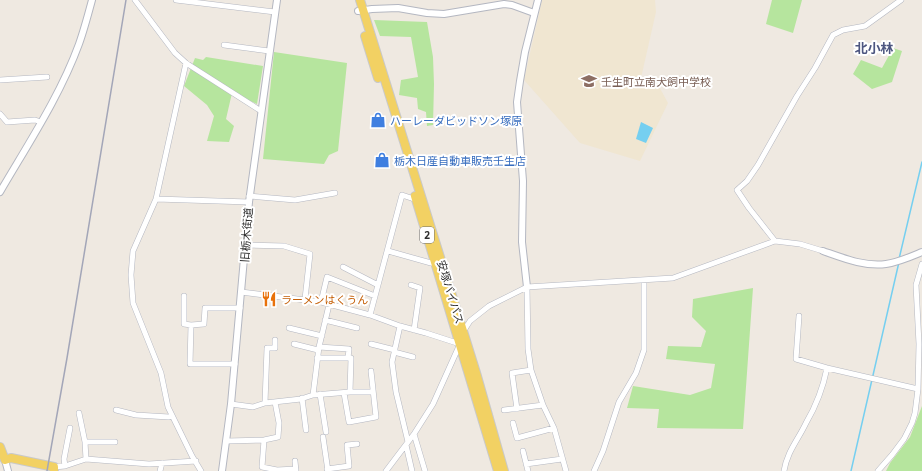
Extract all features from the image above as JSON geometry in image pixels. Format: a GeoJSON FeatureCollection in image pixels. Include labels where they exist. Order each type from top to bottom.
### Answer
{"type":"FeatureCollection","features":[{"type":"Feature","properties":{"kind":"main road","name":"安塚バイパス"},"geometry":{"type":"LineString","coordinates":[[354,0],[360,11],[463,332],[504,471]]}},
{"type":"Feature","properties":{"kind":"main road","name":"安塚バイパス"},"geometry":{"type":"LineString","coordinates":[[360,0],[360,11],[498,471]]}},
{"type":"Feature","properties":{"kind":"main road"},"geometry":{"type":"LineString","coordinates":[[0,447],[4,460],[11,458],[40,467],[54,469]]}},
{"type":"Feature","properties":{"kind":"street"},"geometry":{"type":"LineString","coordinates":[[0,192],[41,122],[74,57],[87,20],[92,0]]}},
{"type":"Feature","properties":{"kind":"street"},"geometry":{"type":"LineString","coordinates":[[135,0],[175,53],[186,63],[261,111]]}},
{"type":"Feature","properties":{"kind":"street"},"geometry":{"type":"LineString","coordinates":[[176,0],[275,12]]}},
{"type":"Feature","properties":{"kind":"street","name":"旧栃木街道"},"geometry":{"type":"LineString","coordinates":[[222,471],[227,441],[235,364],[249,199],[277,0]]}},
{"type":"Feature","properties":{"kind":"street"},"geometry":{"type":"LineString","coordinates":[[538,0],[534,13],[517,102],[523,181],[522,242],[527,287],[528,349],[531,370],[543,405],[554,428],[566,471]]}},
{"type":"Feature","properties":{"kind":"street"},"geometry":{"type":"LineString","coordinates":[[775,241],[737,190],[747,182],[758,165],[797,96],[816,68],[833,35],[843,30],[865,26],[900,0]]}},
{"type":"Feature","properties":{"kind":"street"},"geometry":{"type":"LineString","coordinates":[[360,11],[398,8],[439,14],[504,4],[512,5],[534,13]]}},
{"type":"Feature","properties":{"kind":"street"},"geometry":{"type":"LineString","coordinates":[[224,45],[270,51]]}},
{"type":"Feature","properties":{"kind":"street"},"geometry":{"type":"LineString","coordinates":[[186,63],[156,200],[133,251],[131,259],[131,286],[135,309],[161,373],[172,416],[201,471]]}},
{"type":"Feature","properties":{"kind":"street"},"geometry":{"type":"LineString","coordinates":[[0,80],[47,77]]}},
{"type":"Feature","properties":{"kind":"street"},"geometry":{"type":"LineString","coordinates":[[0,114],[7,122],[36,120],[41,122]]}},
{"type":"Feature","properties":{"kind":"street"},"geometry":{"type":"LineString","coordinates":[[156,200],[295,200],[335,193]]}},
{"type":"Feature","properties":{"kind":"street"},"geometry":{"type":"LineString","coordinates":[[370,316],[402,195],[417,200]]}},
{"type":"Feature","properties":{"kind":"street"},"geometry":{"type":"LineString","coordinates":[[387,471],[414,434],[433,404],[460,344],[463,332],[470,321],[489,306],[527,287],[676,277],[775,241],[800,244],[856,262],[880,265],[892,263],[922,252]]}},
{"type":"Feature","properties":{"kind":"street"},"geometry":{"type":"LineString","coordinates":[[245,245],[284,246],[310,254],[305,299]]}},
{"type":"Feature","properties":{"kind":"street"},"geometry":{"type":"LineString","coordinates":[[388,251],[431,263]]}},
{"type":"Feature","properties":{"kind":"street"},"geometry":{"type":"LineString","coordinates":[[878,471],[904,439],[910,428],[915,412],[918,389],[919,344],[916,285],[922,264]]}},
{"type":"Feature","properties":{"kind":"street"},"geometry":{"type":"LineString","coordinates":[[343,267],[378,285]]}},
{"type":"Feature","properties":{"kind":"street"},"geometry":{"type":"LineString","coordinates":[[321,302],[327,277],[375,296]]}},
{"type":"Feature","properties":{"kind":"street"},"geometry":{"type":"LineString","coordinates":[[594,471],[598,464],[619,402],[636,373],[644,350],[644,280]]}},
{"type":"Feature","properties":{"kind":"street"},"geometry":{"type":"LineString","coordinates":[[411,285],[420,288],[414,330]]}},
{"type":"Feature","properties":{"kind":"street"},"geometry":{"type":"LineString","coordinates":[[241,292],[321,302],[460,344]]}},
{"type":"Feature","properties":{"kind":"street"},"geometry":{"type":"LineString","coordinates":[[184,296],[184,324],[191,326],[204,324],[205,308],[240,308]]}},
{"type":"Feature","properties":{"kind":"street"},"geometry":{"type":"LineString","coordinates":[[313,395],[317,358],[329,305]]}},
{"type":"Feature","properties":{"kind":"street"},"geometry":{"type":"LineString","coordinates":[[799,316],[796,359],[827,368],[918,389]]}},
{"type":"Feature","properties":{"kind":"street"},"geometry":{"type":"LineString","coordinates":[[326,320],[357,328]]}},
{"type":"Feature","properties":{"kind":"street"},"geometry":{"type":"LineString","coordinates":[[191,326],[190,364],[235,364]]}},
{"type":"Feature","properties":{"kind":"street"},"geometry":{"type":"LineString","coordinates":[[400,326],[392,362],[396,392],[412,471]]}},
{"type":"Feature","properties":{"kind":"street"},"geometry":{"type":"LineString","coordinates":[[289,328],[322,336]]}},
{"type":"Feature","properties":{"kind":"street"},"geometry":{"type":"LineString","coordinates":[[265,403],[266,348],[276,348],[275,340]]}},
{"type":"Feature","properties":{"kind":"street"},"geometry":{"type":"LineString","coordinates":[[294,344],[319,348],[348,349],[348,358],[351,358],[350,392]]}},
{"type":"Feature","properties":{"kind":"street"},"geometry":{"type":"LineString","coordinates":[[372,344],[414,357]]}},
{"type":"Feature","properties":{"kind":"street"},"geometry":{"type":"LineString","coordinates":[[317,358],[348,358]]}},
{"type":"Feature","properties":{"kind":"street"},"geometry":{"type":"LineString","coordinates":[[784,471],[790,451],[818,400],[824,384],[827,368]]}},
{"type":"Feature","properties":{"kind":"street"},"geometry":{"type":"LineString","coordinates":[[517,409],[512,373],[531,370]]}},
{"type":"Feature","properties":{"kind":"street"},"geometry":{"type":"LineString","coordinates":[[344,393],[348,422],[376,417],[371,372]]}},
{"type":"Feature","properties":{"kind":"street"},"geometry":{"type":"LineString","coordinates":[[231,404],[253,407],[265,403],[320,394],[373,392]]}},
{"type":"Feature","properties":{"kind":"street"},"geometry":{"type":"LineString","coordinates":[[320,394],[328,470],[350,466],[347,445],[357,444]]}},
{"type":"Feature","properties":{"kind":"street"},"geometry":{"type":"LineString","coordinates":[[302,398],[306,430]]}},
{"type":"Feature","properties":{"kind":"street"},"geometry":{"type":"LineString","coordinates":[[227,441],[264,440],[278,437],[279,423],[275,402]]}},
{"type":"Feature","properties":{"kind":"street"},"geometry":{"type":"LineString","coordinates":[[504,410],[543,405]]}},
{"type":"Feature","properties":{"kind":"street"},"geometry":{"type":"LineString","coordinates":[[116,410],[136,415],[172,416]]}},
{"type":"Feature","properties":{"kind":"street"},"geometry":{"type":"LineString","coordinates":[[79,413],[85,442],[86,459]]}},
{"type":"Feature","properties":{"kind":"street"},"geometry":{"type":"LineString","coordinates":[[513,423],[517,438],[554,428]]}},
{"type":"Feature","properties":{"kind":"street"},"geometry":{"type":"LineString","coordinates":[[65,466],[64,459],[70,428]]}},
{"type":"Feature","properties":{"kind":"street"},"geometry":{"type":"LineString","coordinates":[[414,434],[425,471]]}},
{"type":"Feature","properties":{"kind":"street"},"geometry":{"type":"LineString","coordinates":[[264,440],[262,467],[277,470],[296,470],[295,461]]}},
{"type":"Feature","properties":{"kind":"street"},"geometry":{"type":"LineString","coordinates":[[85,442],[115,442]]}},
{"type":"Feature","properties":{"kind":"street"},"geometry":{"type":"LineString","coordinates":[[523,451],[528,471]]}},
{"type":"Feature","properties":{"kind":"street"},"geometry":{"type":"LineString","coordinates":[[54,469],[86,459],[149,464],[196,461]]}},
{"type":"Feature","properties":{"kind":"street"},"geometry":{"type":"LineString","coordinates":[[526,464],[562,459]]}},
{"type":"Feature","properties":{"kind":"street"},"geometry":{"type":"LineString","coordinates":[[4,460],[8,471]]}},
{"type":"Feature","properties":{"kind":"street"},"geometry":{"type":"LineString","coordinates":[[160,471],[162,463]]}},
{"type":"Feature","properties":{"kind":"shaded area","name":"壬生町立南犬飼中学校"},"geometry":{"type":"Polygon","coordinates":[[[542,0],[655,0],[656,12],[641,78],[656,81],[668,103],[640,161],[580,143],[524,80],[542,0]]]}},
{"type":"Feature","properties":{"kind":"green space"},"geometry":{"type":"Polygon","coordinates":[[[772,0],[802,0],[793,33],[766,24],[772,0]]]}},
{"type":"Feature","properties":{"kind":"green space"},"geometry":{"type":"Polygon","coordinates":[[[374,20],[427,22],[433,57],[433,125],[427,126],[426,112],[418,109],[417,98],[399,95],[401,80],[418,77],[411,37],[380,36],[374,20]]]}},
{"type":"Feature","properties":{"kind":"green space"},"geometry":{"type":"Polygon","coordinates":[[[893,48],[902,51],[892,82],[872,89],[853,74],[861,60],[882,68],[893,48]]]}},
{"type":"Feature","properties":{"kind":"green space"},"geometry":{"type":"Polygon","coordinates":[[[274,52],[347,63],[338,151],[329,155],[324,164],[263,159],[274,52]]]}},
{"type":"Feature","properties":{"kind":"green space"},"geometry":{"type":"Polygon","coordinates":[[[206,57],[263,66],[257,104],[232,93],[226,119],[234,126],[229,142],[207,141],[214,116],[207,105],[184,86],[195,58],[203,60],[206,57]]]}},
{"type":"Feature","properties":{"kind":"green space"},"geometry":{"type":"Polygon","coordinates":[[[753,288],[743,429],[657,428],[659,409],[627,408],[633,386],[690,395],[711,388],[715,364],[666,359],[668,346],[701,347],[706,331],[692,317],[693,299],[753,288]]]}},
{"type":"Feature","properties":{"kind":"green space"},"geometry":{"type":"Polygon","coordinates":[[[922,406],[922,471],[886,471],[890,463],[910,437],[922,406]]]}},
{"type":"Feature","properties":{"kind":"water"},"geometry":{"type":"Polygon","coordinates":[[[641,122],[653,128],[646,143],[636,139],[641,122]]]}},
{"type":"Feature","properties":{"kind":"waterway"},"geometry":{"type":"LineString","coordinates":[[899,259],[922,162]]}},
{"type":"Feature","properties":{"kind":"waterway"},"geometry":{"type":"LineString","coordinates":[[851,471],[899,262]]}},
{"type":"Feature","properties":{"kind":"railway"},"geometry":{"type":"LineString","coordinates":[[47,471],[126,0]]}},
{"type":"Feature","properties":{"kind":"place","name":"壬生町立南犬飼中学校"},"geometry":{"type":"Point","coordinates":[589,81]}},
{"type":"Feature","properties":{"kind":"place","name":"ハーレーダビッドソン塚原"},"geometry":{"type":"Point","coordinates":[378,120]}},
{"type":"Feature","properties":{"kind":"place","name":"栃木日産自動車販売壬生店"},"geometry":{"type":"Point","coordinates":[382,160]}},
{"type":"Feature","properties":{"kind":"place","name":"ラーメンはくうん"},"geometry":{"type":"Point","coordinates":[269,299]}},
{"type":"Feature","properties":{"kind":"district","name":"北小林"},"geometry":{"type":"Point","coordinates":[874,48]}}]}
